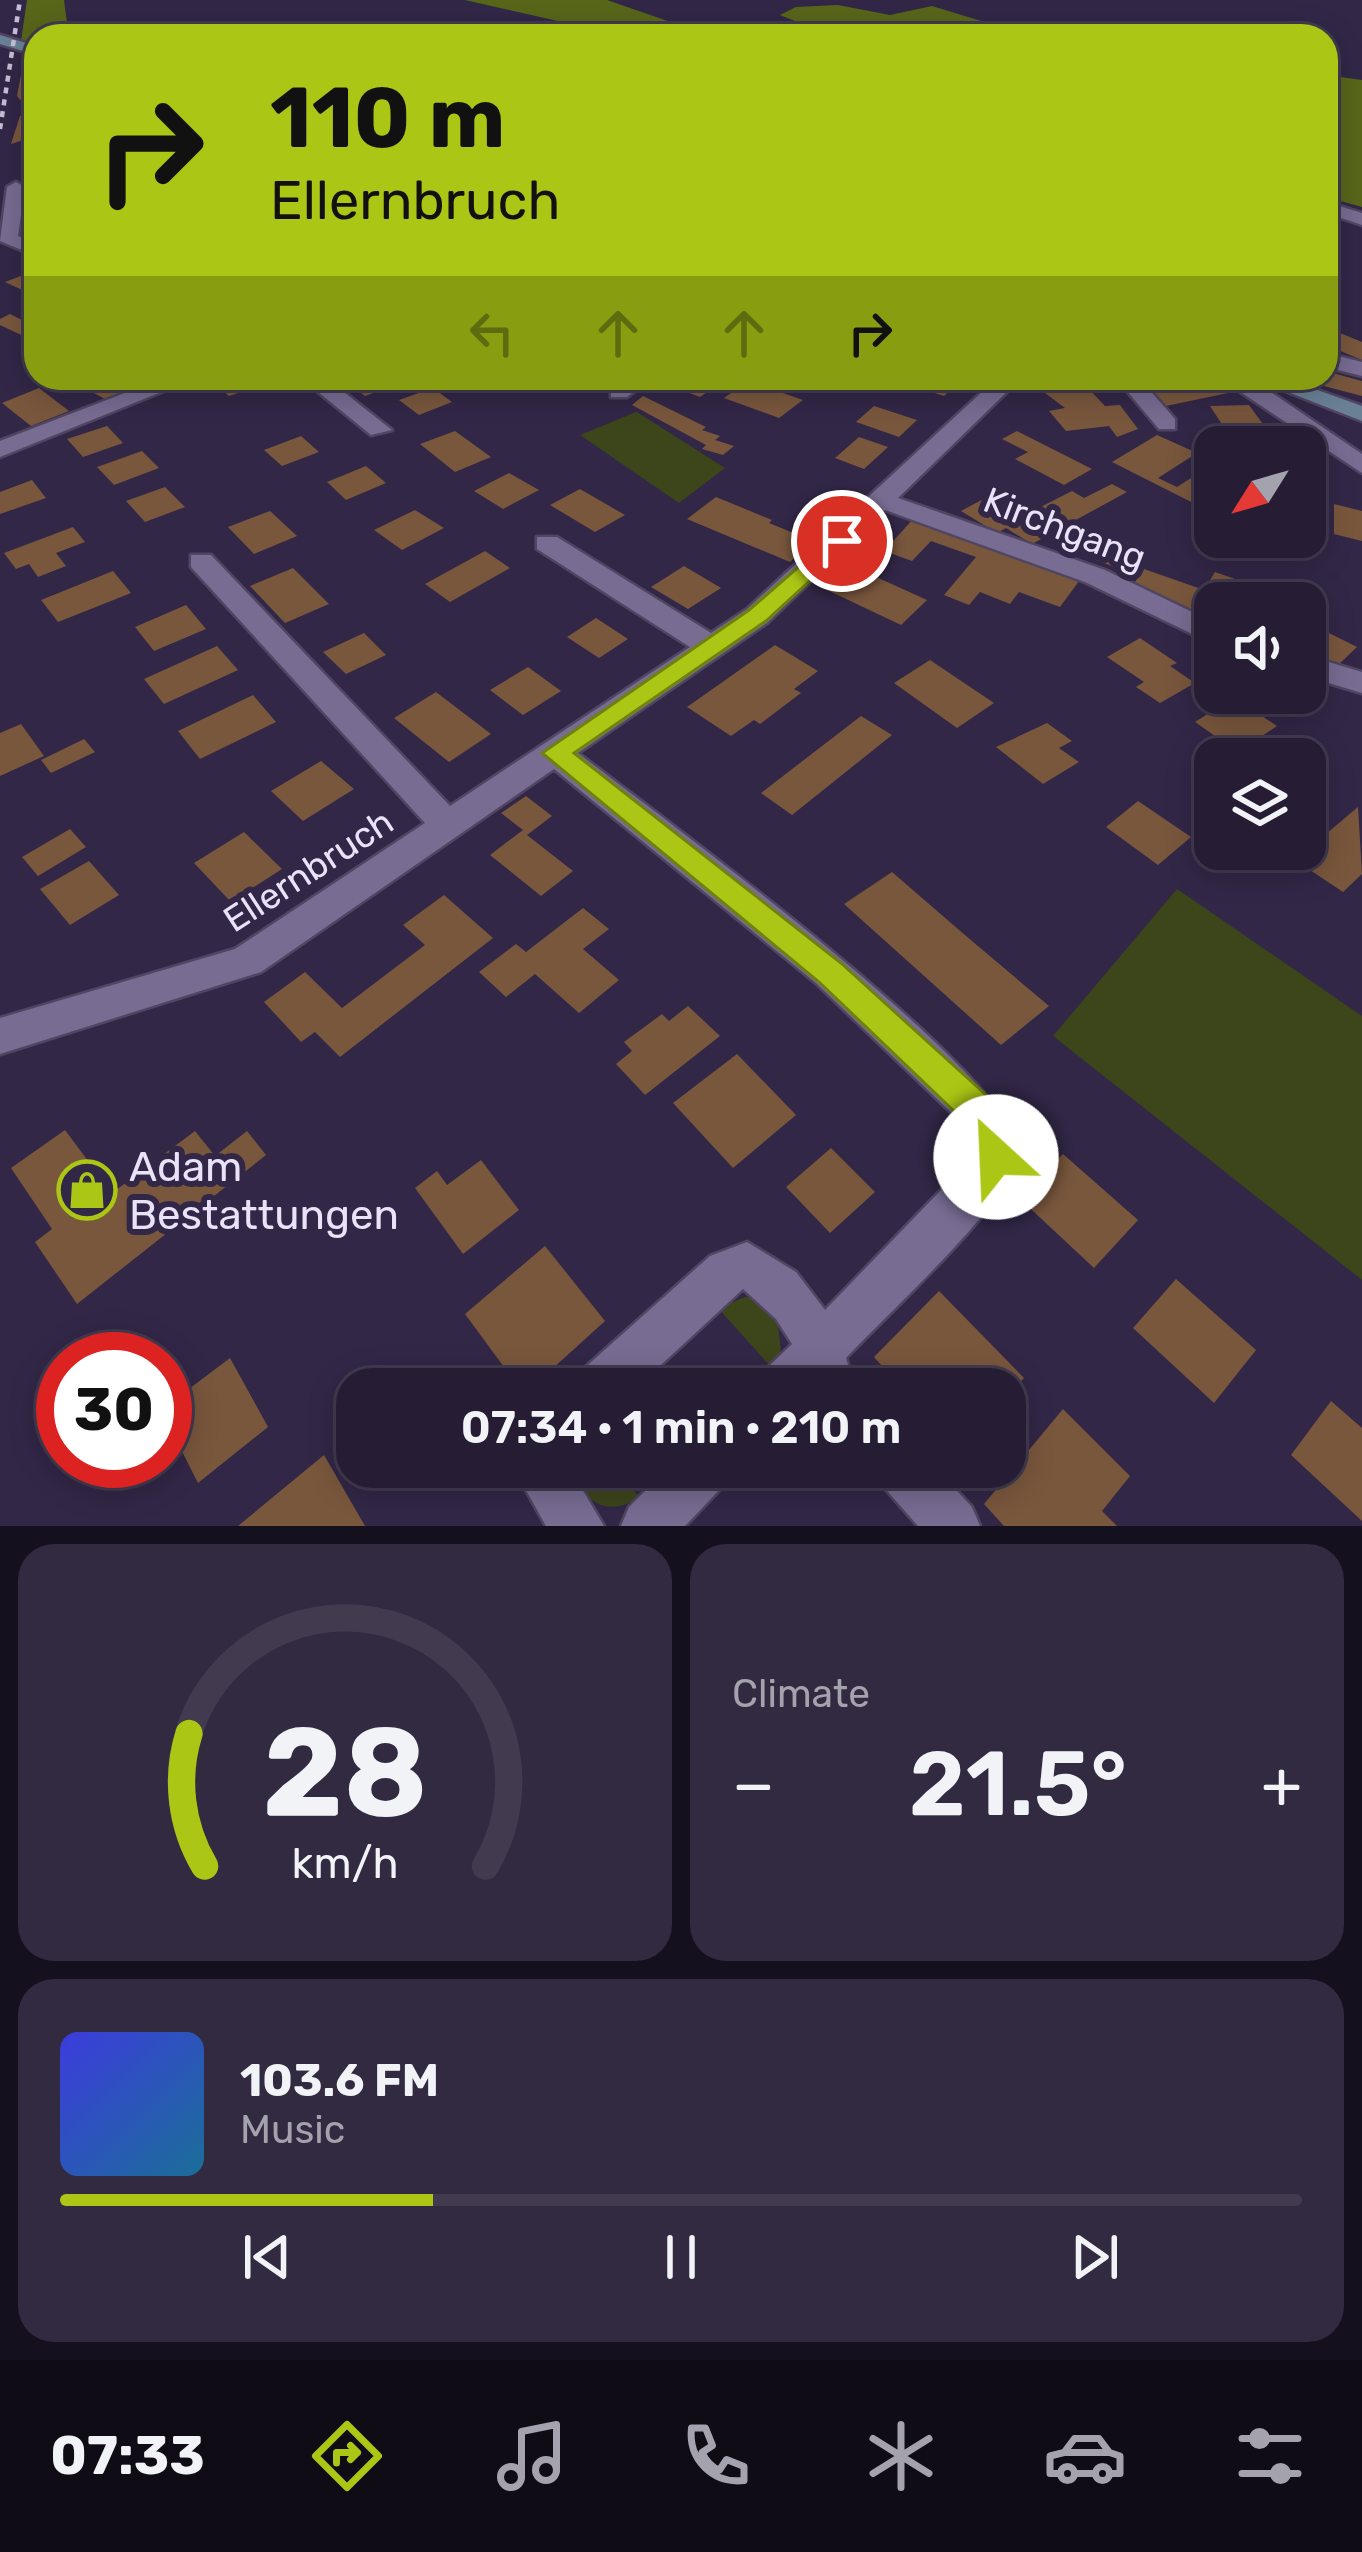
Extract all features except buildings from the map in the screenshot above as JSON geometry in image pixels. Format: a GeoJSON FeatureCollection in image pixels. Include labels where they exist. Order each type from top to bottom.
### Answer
{"type":"FeatureCollection","features":[{"type":"Feature","properties":{"kind":"main road"},"geometry":{"type":"LineString","coordinates":[[1296,390],[1362,414]]}},
{"type":"Feature","properties":{"kind":"street"},"geometry":{"type":"LineString","coordinates":[[16,187],[8,239],[24,245]]}},
{"type":"Feature","properties":{"kind":"street"},"geometry":{"type":"LineString","coordinates":[[0,450],[154,390]]}},
{"type":"Feature","properties":{"kind":"street"},"geometry":{"type":"LineString","coordinates":[[328,390],[380,430]]}},
{"type":"Feature","properties":{"kind":"street","name":"Ellernbruch"},"geometry":{"type":"LineString","coordinates":[[0,1036],[247,961],[712,647],[799,581],[998,390]]}},
{"type":"Feature","properties":{"kind":"street"},"geometry":{"type":"LineString","coordinates":[[1137,390],[1167,424]]}},
{"type":"Feature","properties":{"kind":"street"},"geometry":{"type":"LineString","coordinates":[[1252,390],[1352,458]]}},
{"type":"Feature","properties":{"kind":"street","name":"Kirchgang"},"geometry":{"type":"LineString","coordinates":[[883,501],[1095,576],[1194,625]]}},
{"type":"Feature","properties":{"kind":"street"},"geometry":{"type":"LineString","coordinates":[[547,543],[712,647]]}},
{"type":"Feature","properties":{"kind":"street","name":"Ellernbruch"},"geometry":{"type":"LineString","coordinates":[[201,561],[448,826]]}},
{"type":"Feature","properties":{"kind":"street"},"geometry":{"type":"LineString","coordinates":[[1326,672],[1362,683]]}},
{"type":"Feature","properties":{"kind":"street"},"geometry":{"type":"LineString","coordinates":[[556,753],[830,972],[972,1104],[995,1136],[996,1157],[987,1177],[827,1368]]}},
{"type":"Feature","properties":{"kind":"street"},"geometry":{"type":"LineString","coordinates":[[621,1368],[726,1272],[747,1265],[768,1277],[807,1319],[826,1368]]}},
{"type":"Feature","properties":{"kind":"street"},"geometry":{"type":"LineString","coordinates":[[553,1488],[577,1526]]}},
{"type":"Feature","properties":{"kind":"street"},"geometry":{"type":"LineString","coordinates":[[648,1526],[685,1488]]}},
{"type":"Feature","properties":{"kind":"street"},"geometry":{"type":"LineString","coordinates":[[919,1488],[952,1526]]}},
{"type":"Feature","properties":{"kind":"green space"},"geometry":{"type":"Polygon","coordinates":[[[27,0],[64,0],[67,24],[24,24],[21,41],[27,0]]]}},
{"type":"Feature","properties":{"kind":"green space"},"geometry":{"type":"Polygon","coordinates":[[[465,0],[607,0],[676,24],[571,24],[465,0]]]}},
{"type":"Feature","properties":{"kind":"green space"},"geometry":{"type":"Polygon","coordinates":[[[838,5],[890,15],[932,6],[991,24],[802,24],[780,15],[796,7],[838,5]]]}},
{"type":"Feature","properties":{"kind":"green space"},"geometry":{"type":"Polygon","coordinates":[[[1338,77],[1362,80],[1362,207],[1338,200],[1338,77]]]}},
{"type":"Feature","properties":{"kind":"green space"},"geometry":{"type":"Polygon","coordinates":[[[636,412],[725,468],[679,503],[580,435],[636,412]]]}},
{"type":"Feature","properties":{"kind":"green space"},"geometry":{"type":"Polygon","coordinates":[[[1177,889],[1362,1016],[1362,1280],[1053,1036],[1177,889]]]}},
{"type":"Feature","properties":{"kind":"green space"},"geometry":{"type":"Polygon","coordinates":[[[745,1297],[758,1299],[777,1316],[781,1351],[770,1366],[718,1308],[745,1297]]]}},
{"type":"Feature","properties":{"kind":"green space"},"geometry":{"type":"Polygon","coordinates":[[[632,1488],[639,1497],[617,1507],[607,1506],[583,1490],[632,1488]]]}},
{"type":"Feature","properties":{"kind":"railway"},"geometry":{"type":"LineString","coordinates":[[0,129],[20,0]]}},
{"type":"Feature","properties":{"kind":"place","name":"Adam Bestattungen"},"geometry":{"type":"Point","coordinates":[87,1190]}},
{"type":"Feature","properties":{"kind":"route"},"geometry":{"type":"LineString","coordinates":[[842,541],[757,616],[556,753],[830,972],[972,1104],[995,1136],[996,1157]]}}]}
